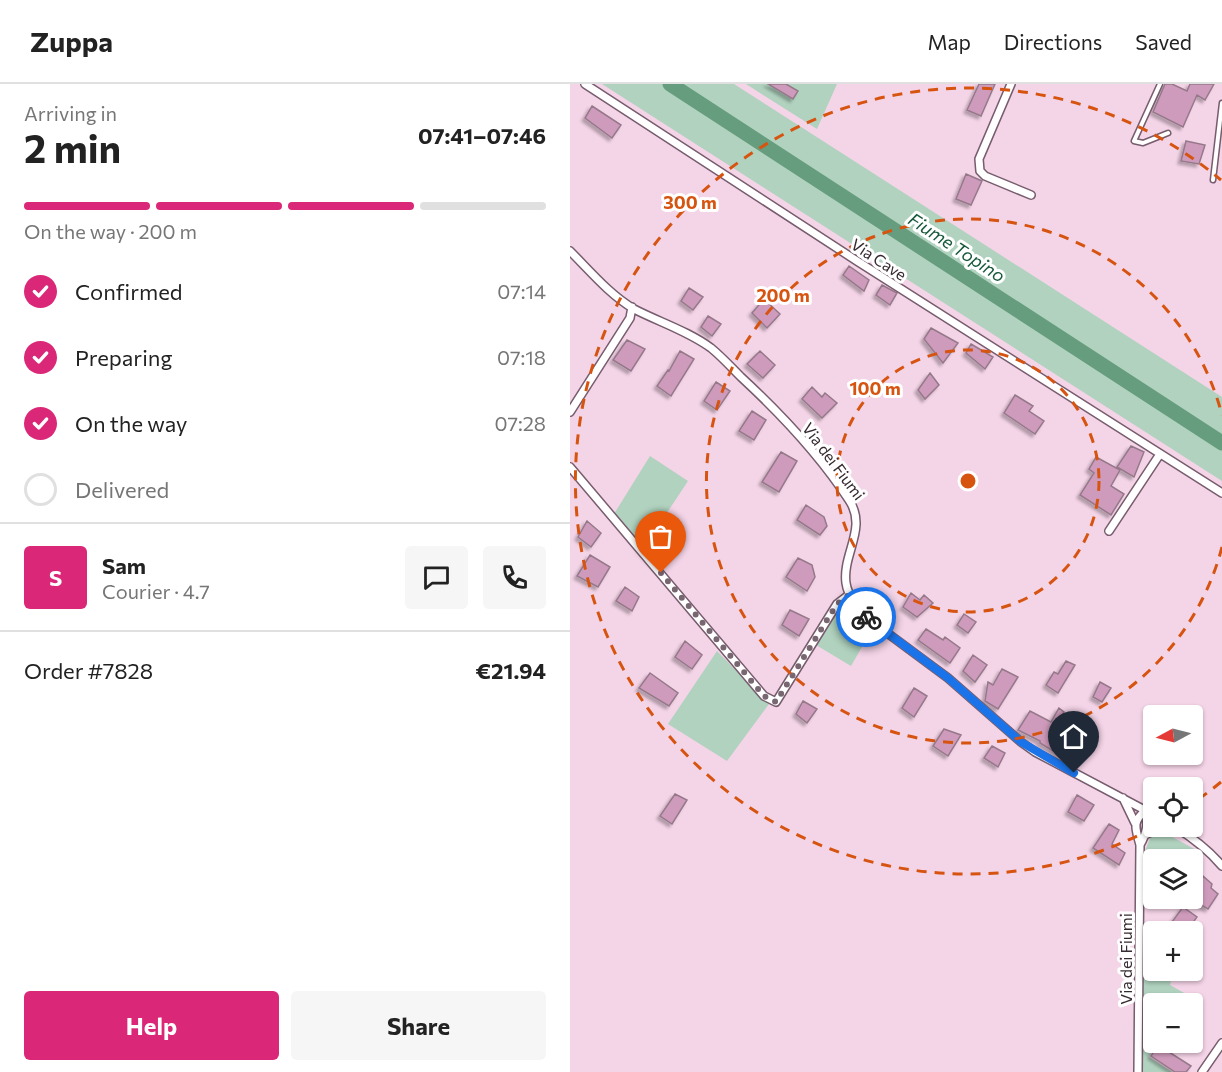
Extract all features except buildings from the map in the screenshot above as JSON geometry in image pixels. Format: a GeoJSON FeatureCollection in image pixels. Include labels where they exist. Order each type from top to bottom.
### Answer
{"type":"FeatureCollection","features":[{"type":"Feature","properties":{"kind":"street","name":"Via Cave"},"geometry":{"type":"LineString","coordinates":[[585,84],[1222,494]]}},
{"type":"Feature","properties":{"kind":"street"},"geometry":{"type":"LineString","coordinates":[[1011,84],[979,159],[980,171],[985,176],[1031,195]]}},
{"type":"Feature","properties":{"kind":"street","name":"Via dei Fiumi"},"geometry":{"type":"LineString","coordinates":[[570,251],[607,288],[632,307],[712,349],[786,420],[850,501],[856,514],[857,526],[846,572],[846,583],[850,594]]}},
{"type":"Feature","properties":{"kind":"street"},"geometry":{"type":"LineString","coordinates":[[570,412],[630,318],[632,307]]}},
{"type":"Feature","properties":{"kind":"street"},"geometry":{"type":"LineString","coordinates":[[1109,531],[1160,454]]}},
{"type":"Feature","properties":{"kind":"street"},"geometry":{"type":"LineString","coordinates":[[570,467],[764,696],[776,702],[837,604],[850,594],[856,607],[867,618],[948,678],[1021,742],[1049,760],[1143,808]]}},
{"type":"Feature","properties":{"kind":"street","name":"Via dei Fiumi"},"geometry":{"type":"LineString","coordinates":[[1123,798],[1135,823],[1140,845],[1138,1072]]}},
{"type":"Feature","properties":{"kind":"street"},"geometry":{"type":"LineString","coordinates":[[1135,823],[1143,812]]}},
{"type":"Feature","properties":{"kind":"street","name":"Via dei Fiumi"},"geometry":{"type":"LineString","coordinates":[[1140,845],[1144,837]]}},
{"type":"Feature","properties":{"kind":"street"},"geometry":{"type":"LineString","coordinates":[[1191,837],[1209,851],[1222,866]]}},
{"type":"Feature","properties":{"kind":"street"},"geometry":{"type":"LineString","coordinates":[[1202,1072],[1222,1043]]}},
{"type":"Feature","properties":{"kind":"lane"},"geometry":{"type":"LineString","coordinates":[[1160,84],[1134,141],[1143,143],[1168,134]]}},
{"type":"Feature","properties":{"kind":"lane"},"geometry":{"type":"LineString","coordinates":[[1213,180],[1222,103]]}},
{"type":"Feature","properties":{"kind":"green space"},"geometry":{"type":"Polygon","coordinates":[[[602,84],[734,84],[1222,397],[1222,481],[602,84]]]}},
{"type":"Feature","properties":{"kind":"green space"},"geometry":{"type":"Polygon","coordinates":[[[746,84],[837,84],[817,129],[746,84]]]}},
{"type":"Feature","properties":{"kind":"green space"},"geometry":{"type":"Polygon","coordinates":[[[650,456],[688,481],[643,549],[614,514],[650,456]]]}},
{"type":"Feature","properties":{"kind":"green space"},"geometry":{"type":"Polygon","coordinates":[[[839,605],[870,633],[851,666],[816,645],[839,605]]]}},
{"type":"Feature","properties":{"kind":"green space"},"geometry":{"type":"Polygon","coordinates":[[[717,651],[769,704],[727,761],[668,724],[717,651]]]}},
{"type":"Feature","properties":{"kind":"green space"},"geometry":{"type":"Polygon","coordinates":[[[1151,837],[1172,837],[1195,849],[1182,849],[1146,849],[1151,837]]]}},
{"type":"Feature","properties":{"kind":"green space"},"geometry":{"type":"Polygon","coordinates":[[[1142,957],[1143,981],[1171,981],[1170,985],[1184,993],[1143,993],[1143,1013],[1139,1012],[1142,957]]]}},
{"type":"Feature","properties":{"kind":"green space"},"geometry":{"type":"Polygon","coordinates":[[[1142,1034],[1143,1053],[1151,1053],[1149,1057],[1172,1072],[1141,1072],[1142,1034]]]}},
{"type":"Feature","properties":{"kind":"waterway","name":"Fiume Topino"},"geometry":{"type":"LineString","coordinates":[[670,84],[1222,443]]}},
{"type":"Feature","properties":{"kind":"way so far"},"geometry":{"type":"LineString","coordinates":[[661,573],[764,696],[776,702],[837,604],[850,594],[856,607],[866,617]]}},
{"type":"Feature","properties":{"kind":"route"},"geometry":{"type":"LineString","coordinates":[[866,617],[948,678],[1021,742],[1074,773]]}}]}
